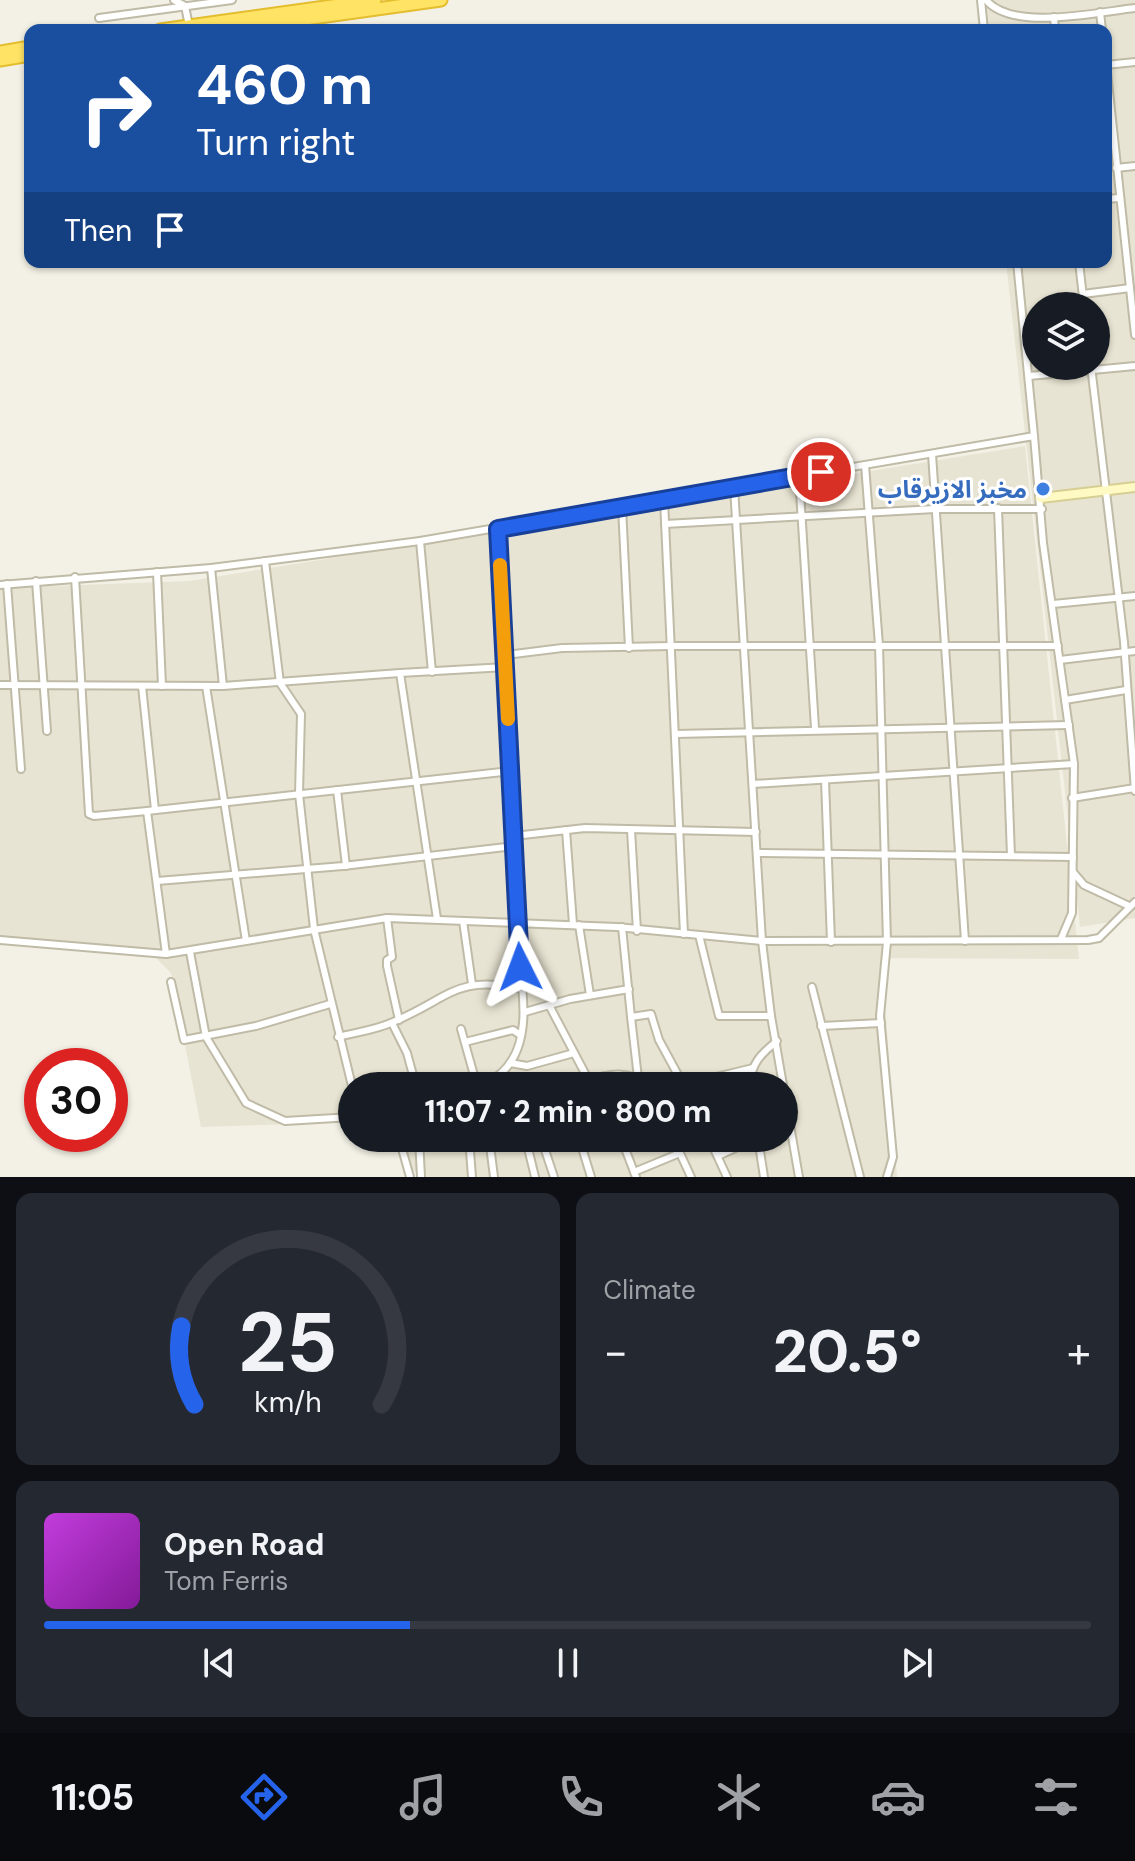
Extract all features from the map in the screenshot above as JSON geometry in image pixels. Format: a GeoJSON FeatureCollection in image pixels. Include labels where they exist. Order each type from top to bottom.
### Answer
{"type":"FeatureCollection","features":[{"type":"Feature","properties":{"kind":"highway"},"geometry":{"type":"LineString","coordinates":[[269,24],[441,0]]}},
{"type":"Feature","properties":{"kind":"highway"},"geometry":{"type":"LineString","coordinates":[[203,24],[366,1]]}},
{"type":"Feature","properties":{"kind":"highway"},"geometry":{"type":"LineString","coordinates":[[0,52],[24,48]]}},
{"type":"Feature","properties":{"kind":"highway"},"geometry":{"type":"LineString","coordinates":[[0,60],[24,56]]}},
{"type":"Feature","properties":{"kind":"street"},"geometry":{"type":"LineString","coordinates":[[174,0],[185,6]]}},
{"type":"Feature","properties":{"kind":"street"},"geometry":{"type":"LineString","coordinates":[[99,18],[232,0]]}},
{"type":"Feature","properties":{"kind":"street"},"geometry":{"type":"LineString","coordinates":[[984,0],[1002,13],[1054,17],[1135,8]]}},
{"type":"Feature","properties":{"kind":"street"},"geometry":{"type":"LineString","coordinates":[[984,0],[984,24]]}},
{"type":"Feature","properties":{"kind":"street"},"geometry":{"type":"LineString","coordinates":[[185,6],[189,24]]}},
{"type":"Feature","properties":{"kind":"street"},"geometry":{"type":"LineString","coordinates":[[1100,12],[1101,24]]}},
{"type":"Feature","properties":{"kind":"street"},"geometry":{"type":"LineString","coordinates":[[1054,17],[1055,24]]}},
{"type":"Feature","properties":{"kind":"street"},"geometry":{"type":"LineString","coordinates":[[1112,64],[1135,62]]}},
{"type":"Feature","properties":{"kind":"street"},"geometry":{"type":"LineString","coordinates":[[1112,130],[1135,335]]}},
{"type":"Feature","properties":{"kind":"street"},"geometry":{"type":"LineString","coordinates":[[1116,168],[1135,166]]}},
{"type":"Feature","properties":{"kind":"street"},"geometry":{"type":"LineString","coordinates":[[1112,199],[1119,198]]}},
{"type":"Feature","properties":{"kind":"street"},"geometry":{"type":"LineString","coordinates":[[1125,246],[1135,245]]}},
{"type":"Feature","properties":{"kind":"street"},"geometry":{"type":"LineString","coordinates":[[1018,268],[1022,309]]}},
{"type":"Feature","properties":{"kind":"street"},"geometry":{"type":"LineString","coordinates":[[1080,268],[1083,292]]}},
{"type":"Feature","properties":{"kind":"street"},"geometry":{"type":"LineString","coordinates":[[1099,292],[1130,288]]}},
{"type":"Feature","properties":{"kind":"street"},"geometry":{"type":"LineString","coordinates":[[1110,367],[1135,366]]}},
{"type":"Feature","properties":{"kind":"street"},"geometry":{"type":"LineString","coordinates":[[1029,380],[1074,764],[1072,913],[1061,939]]}},
{"type":"Feature","properties":{"kind":"street"},"geometry":{"type":"LineString","coordinates":[[1072,798],[1135,789],[1125,653],[1093,380]]}},
{"type":"Feature","properties":{"kind":"street"},"geometry":{"type":"LineString","coordinates":[[21,769],[16,685],[3,584],[211,568],[420,541],[1034,436]]}},
{"type":"Feature","properties":{"kind":"street"},"geometry":{"type":"LineString","coordinates":[[932,454],[965,941]]}},
{"type":"Feature","properties":{"kind":"street"},"geometry":{"type":"LineString","coordinates":[[865,465],[879,645],[887,942],[881,1023],[893,1157],[887,1177]]}},
{"type":"Feature","properties":{"kind":"street"},"geometry":{"type":"LineString","coordinates":[[799,476],[815,728]]}},
{"type":"Feature","properties":{"kind":"street"},"geometry":{"type":"LineString","coordinates":[[734,487],[762,941],[771,1016],[799,1177]]}},
{"type":"Feature","properties":{"kind":"street"},"geometry":{"type":"LineString","coordinates":[[1041,498],[1135,487]]}},
{"type":"Feature","properties":{"kind":"street"},"geometry":{"type":"LineString","coordinates":[[664,500],[684,934]]}},
{"type":"Feature","properties":{"kind":"street"},"geometry":{"type":"LineString","coordinates":[[622,507],[629,648]]}},
{"type":"Feature","properties":{"kind":"street"},"geometry":{"type":"LineString","coordinates":[[998,508],[1011,856]]}},
{"type":"Feature","properties":{"kind":"street"},"geometry":{"type":"LineString","coordinates":[[665,524],[935,509],[1042,509]]}},
{"type":"Feature","properties":{"kind":"street"},"geometry":{"type":"LineString","coordinates":[[498,529],[525,1012],[510,1063],[502,1072]]}},
{"type":"Feature","properties":{"kind":"street"},"geometry":{"type":"LineString","coordinates":[[420,541],[432,672]]}},
{"type":"Feature","properties":{"kind":"street"},"geometry":{"type":"LineString","coordinates":[[265,561],[280,683],[301,714],[299,794],[314,929],[348,1072]]}},
{"type":"Feature","properties":{"kind":"street"},"geometry":{"type":"LineString","coordinates":[[211,568],[223,686]]}},
{"type":"Feature","properties":{"kind":"street"},"geometry":{"type":"LineString","coordinates":[[157,572],[162,686]]}},
{"type":"Feature","properties":{"kind":"street"},"geometry":{"type":"LineString","coordinates":[[75,577],[89,814],[94,816],[511,771]]}},
{"type":"Feature","properties":{"kind":"street"},"geometry":{"type":"LineString","coordinates":[[36,581],[47,731]]}},
{"type":"Feature","properties":{"kind":"street"},"geometry":{"type":"LineString","coordinates":[[1053,604],[1135,596]]}},
{"type":"Feature","properties":{"kind":"street"},"geometry":{"type":"LineString","coordinates":[[506,655],[562,648],[672,646],[1058,646]]}},
{"type":"Feature","properties":{"kind":"street"},"geometry":{"type":"LineString","coordinates":[[1060,660],[1135,651]]}},
{"type":"Feature","properties":{"kind":"street"},"geometry":{"type":"LineString","coordinates":[[0,685],[223,686],[506,667]]}},
{"type":"Feature","properties":{"kind":"street"},"geometry":{"type":"LineString","coordinates":[[400,673],[437,919]]}},
{"type":"Feature","properties":{"kind":"street"},"geometry":{"type":"LineString","coordinates":[[142,686],[157,881],[166,954]]}},
{"type":"Feature","properties":{"kind":"street"},"geometry":{"type":"LineString","coordinates":[[206,686],[221,803],[246,941]]}},
{"type":"Feature","properties":{"kind":"street"},"geometry":{"type":"LineString","coordinates":[[1065,700],[1126,690]]}},
{"type":"Feature","properties":{"kind":"street"},"geometry":{"type":"LineString","coordinates":[[675,734],[815,728],[1069,725]]}},
{"type":"Feature","properties":{"kind":"street"},"geometry":{"type":"LineString","coordinates":[[753,784],[1074,764]]}},
{"type":"Feature","properties":{"kind":"street"},"geometry":{"type":"LineString","coordinates":[[825,780],[831,942]]}},
{"type":"Feature","properties":{"kind":"street"},"geometry":{"type":"LineString","coordinates":[[337,790],[346,866]]}},
{"type":"Feature","properties":{"kind":"street"},"geometry":{"type":"LineString","coordinates":[[514,836],[566,830],[756,832]]}},
{"type":"Feature","properties":{"kind":"street"},"geometry":{"type":"LineString","coordinates":[[566,830],[576,924],[590,995]]}},
{"type":"Feature","properties":{"kind":"street"},"geometry":{"type":"LineString","coordinates":[[631,830],[637,931]]}},
{"type":"Feature","properties":{"kind":"street"},"geometry":{"type":"LineString","coordinates":[[157,881],[428,858],[514,846]]}},
{"type":"Feature","properties":{"kind":"street"},"geometry":{"type":"LineString","coordinates":[[757,853],[1073,857]]}},
{"type":"Feature","properties":{"kind":"street"},"geometry":{"type":"LineString","coordinates":[[0,940],[166,954],[387,918],[576,924],[762,941],[1099,938],[1132,904],[1084,885],[1073,872]]}},
{"type":"Feature","properties":{"kind":"street"},"geometry":{"type":"LineString","coordinates":[[387,918],[392,957],[387,966],[395,1021],[412,1072]]}},
{"type":"Feature","properties":{"kind":"street"},"geometry":{"type":"LineString","coordinates":[[463,921],[472,984]]}},
{"type":"Feature","properties":{"kind":"street"},"geometry":{"type":"LineString","coordinates":[[622,927],[637,1072]]}},
{"type":"Feature","properties":{"kind":"street"},"geometry":{"type":"LineString","coordinates":[[699,935],[719,1016],[771,1016]]}},
{"type":"Feature","properties":{"kind":"street"},"geometry":{"type":"LineString","coordinates":[[190,952],[206,1037],[251,1107],[289,1121],[338,1118]]}},
{"type":"Feature","properties":{"kind":"street"},"geometry":{"type":"LineString","coordinates":[[171,982],[182,1040],[206,1037],[330,1004]]}},
{"type":"Feature","properties":{"kind":"street"},"geometry":{"type":"LineString","coordinates":[[338,1037],[395,1021],[472,984],[489,982],[522,989]]}},
{"type":"Feature","properties":{"kind":"street"},"geometry":{"type":"LineString","coordinates":[[812,987],[860,1177]]}},
{"type":"Feature","properties":{"kind":"street"},"geometry":{"type":"LineString","coordinates":[[525,1012],[590,995],[629,989]]}},
{"type":"Feature","properties":{"kind":"street"},"geometry":{"type":"LineString","coordinates":[[549,1005],[584,1072]]}},
{"type":"Feature","properties":{"kind":"street"},"geometry":{"type":"LineString","coordinates":[[631,1017],[651,1014],[659,1040],[676,1072]]}},
{"type":"Feature","properties":{"kind":"street"},"geometry":{"type":"LineString","coordinates":[[821,1026],[881,1023]]}},
{"type":"Feature","properties":{"kind":"street"},"geometry":{"type":"LineString","coordinates":[[461,1029],[474,1072]]}},
{"type":"Feature","properties":{"kind":"street"},"geometry":{"type":"LineString","coordinates":[[465,1042],[513,1030],[519,1034]]}},
{"type":"Feature","properties":{"kind":"street"},"geometry":{"type":"LineString","coordinates":[[753,1072],[760,1055],[777,1041]]}},
{"type":"Feature","properties":{"kind":"street"},"geometry":{"type":"LineString","coordinates":[[510,1063],[527,1066],[574,1053]]}},
{"type":"Feature","properties":{"kind":"street"},"geometry":{"type":"LineString","coordinates":[[737,1072],[753,1068]]}},
{"type":"Feature","properties":{"kind":"street"},"geometry":{"type":"LineString","coordinates":[[403,1152],[410,1177]]}},
{"type":"Feature","properties":{"kind":"street"},"geometry":{"type":"LineString","coordinates":[[420,1152],[421,1177]]}},
{"type":"Feature","properties":{"kind":"street"},"geometry":{"type":"LineString","coordinates":[[470,1152],[472,1177]]}},
{"type":"Feature","properties":{"kind":"street"},"geometry":{"type":"LineString","coordinates":[[491,1152],[494,1177]]}},
{"type":"Feature","properties":{"kind":"street"},"geometry":{"type":"LineString","coordinates":[[529,1152],[535,1177]]}},
{"type":"Feature","properties":{"kind":"street"},"geometry":{"type":"LineString","coordinates":[[546,1152],[554,1177]]}},
{"type":"Feature","properties":{"kind":"street"},"geometry":{"type":"LineString","coordinates":[[583,1152],[591,1177]]}},
{"type":"Feature","properties":{"kind":"street"},"geometry":{"type":"LineString","coordinates":[[626,1152],[635,1174],[680,1153],[691,1177]]}},
{"type":"Feature","properties":{"kind":"street"},"geometry":{"type":"LineString","coordinates":[[716,1152],[727,1177]]}},
{"type":"Feature","properties":{"kind":"street"},"geometry":{"type":"LineString","coordinates":[[718,1156],[727,1152]]}},
{"type":"Feature","properties":{"kind":"street"},"geometry":{"type":"LineString","coordinates":[[760,1152],[764,1177]]}},
{"type":"Feature","properties":{"kind":"shaded area"},"geometry":{"type":"Polygon","coordinates":[[[977,0],[1135,0],[1135,918],[1080,927],[1007,268],[1112,268],[1112,24],[979,24],[977,0]]]}},
{"type":"Feature","properties":{"kind":"shaded area"},"geometry":{"type":"Polygon","coordinates":[[[1025,446],[1079,959],[882,958],[897,1177],[419,1177],[400,1152],[798,1152],[798,1072],[338,1072],[338,1122],[201,1127],[171,973],[155,957],[0,943],[0,588],[189,581],[1025,446]]]}},
{"type":"Feature","properties":{"kind":"slow traffic"},"geometry":{"type":"LineString","coordinates":[[500,565],[508,719]]}},
{"type":"Feature","properties":{"kind":"place","name":"مخبز الازيرقاب"},"geometry":{"type":"Point","coordinates":[1043,489]}},
{"type":"Feature","properties":{"kind":"route"},"geometry":{"type":"LineString","coordinates":[[520,967],[498,529],[821,472]]}}]}
